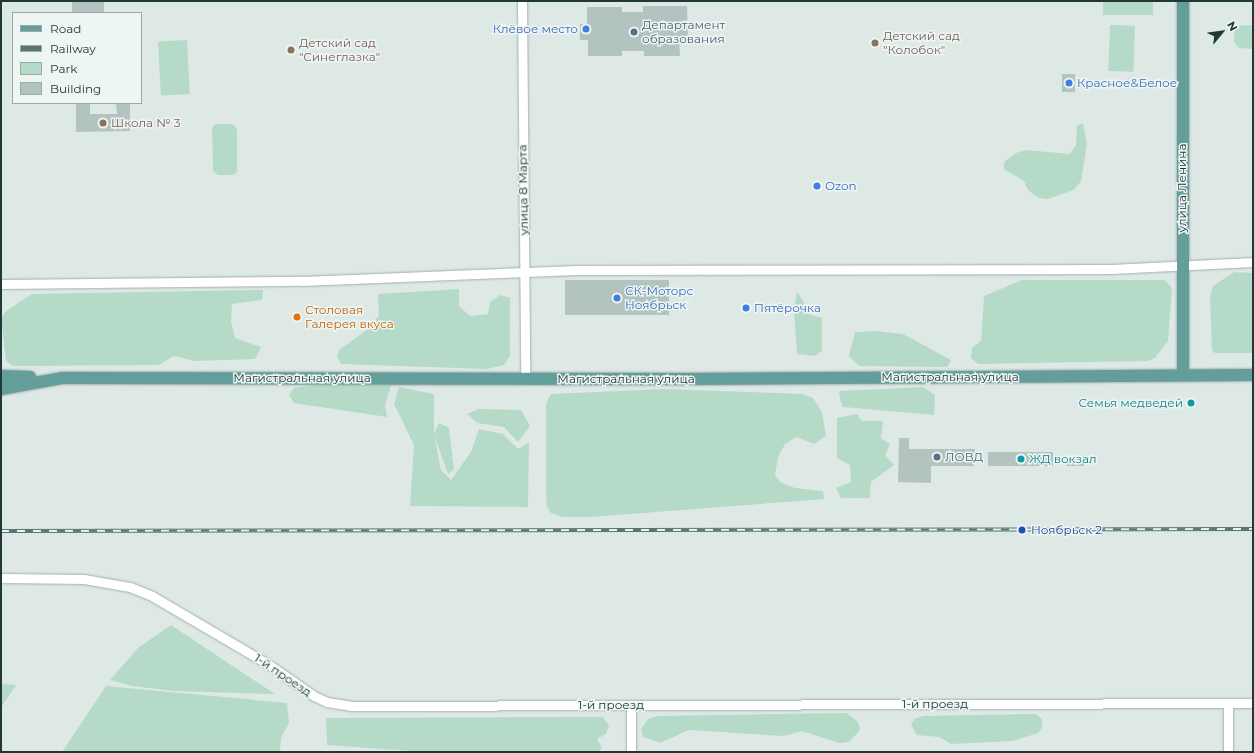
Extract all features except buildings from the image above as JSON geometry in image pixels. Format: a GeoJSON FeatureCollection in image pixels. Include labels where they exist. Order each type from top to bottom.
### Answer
{"type":"FeatureCollection","features":[{"type":"Feature","properties":{"kind":"main road","name":"улица Ленина"},"geometry":{"type":"LineString","coordinates":[[1183,1],[1183,376]]}},
{"type":"Feature","properties":{"kind":"main road","name":"Магистральная улица"},"geometry":{"type":"LineString","coordinates":[[1,389],[64,378],[1253,375]]}},
{"type":"Feature","properties":{"kind":"main road"},"geometry":{"type":"LineString","coordinates":[[1,376],[64,378]]}},
{"type":"Feature","properties":{"kind":"street","name":"улица 8 Марта"},"geometry":{"type":"LineString","coordinates":[[522,1],[526,378]]}},
{"type":"Feature","properties":{"kind":"street"},"geometry":{"type":"LineString","coordinates":[[1,284],[302,281],[524,274],[576,270],[1103,269],[1253,262]]}},
{"type":"Feature","properties":{"kind":"street","name":"1-й проезд"},"geometry":{"type":"LineString","coordinates":[[1,578],[84,579],[130,587],[152,596],[268,664],[327,702],[351,706],[1253,703]]}},
{"type":"Feature","properties":{"kind":"street"},"geometry":{"type":"LineString","coordinates":[[1228,703],[1228,752]]}},
{"type":"Feature","properties":{"kind":"street"},"geometry":{"type":"LineString","coordinates":[[631,704],[631,752]]}},
{"type":"Feature","properties":{"kind":"green space"},"geometry":{"type":"Polygon","coordinates":[[[1103,1],[1153,1],[1153,15],[1103,15],[1103,1]]]}},
{"type":"Feature","properties":{"kind":"green space"},"geometry":{"type":"Polygon","coordinates":[[[1110,25],[1135,26],[1133,72],[1108,71],[1110,25]]]}},
{"type":"Feature","properties":{"kind":"green space"},"geometry":{"type":"Polygon","coordinates":[[[1253,25],[1252,49],[1239,48],[1234,42],[1235,26],[1253,25]]]}},
{"type":"Feature","properties":{"kind":"green space"},"geometry":{"type":"Polygon","coordinates":[[[187,40],[190,94],[161,95],[158,42],[187,40]]]}},
{"type":"Feature","properties":{"kind":"green space"},"geometry":{"type":"Polygon","coordinates":[[[215,124],[233,124],[237,129],[237,172],[233,175],[218,175],[213,171],[212,128],[215,124]]]}},
{"type":"Feature","properties":{"kind":"green space"},"geometry":{"type":"Polygon","coordinates":[[[1083,124],[1087,144],[1081,181],[1074,190],[1048,199],[1039,198],[1028,190],[1024,181],[1004,169],[1004,162],[1016,153],[1026,150],[1070,154],[1076,145],[1077,125],[1083,124]]]}},
{"type":"Feature","properties":{"kind":"green space"},"geometry":{"type":"Polygon","coordinates":[[[1234,272],[1253,273],[1253,353],[1215,353],[1212,350],[1210,297],[1213,286],[1234,272]]]}},
{"type":"Feature","properties":{"kind":"green space"},"geometry":{"type":"Polygon","coordinates":[[[1022,280],[1165,280],[1172,288],[1168,341],[1155,358],[1147,361],[978,364],[971,358],[972,348],[981,341],[984,296],[1022,280]]]}},
{"type":"Feature","properties":{"kind":"green space"},"geometry":{"type":"Polygon","coordinates":[[[459,289],[459,306],[470,316],[488,314],[490,302],[500,295],[510,298],[510,356],[504,365],[487,369],[341,364],[337,356],[339,350],[368,329],[379,315],[378,294],[459,289]]]}},
{"type":"Feature","properties":{"kind":"green space"},"geometry":{"type":"Polygon","coordinates":[[[263,290],[262,300],[232,304],[231,321],[235,338],[261,347],[255,359],[195,361],[174,356],[159,365],[13,366],[6,361],[1,319],[6,311],[32,294],[263,290]]]}},
{"type":"Feature","properties":{"kind":"green space"},"geometry":{"type":"Polygon","coordinates":[[[797,291],[811,315],[822,318],[822,351],[815,356],[797,354],[794,310],[797,291]]]}},
{"type":"Feature","properties":{"kind":"green space"},"geometry":{"type":"Polygon","coordinates":[[[876,331],[903,334],[951,360],[947,367],[859,366],[849,356],[855,332],[876,331]]]}},
{"type":"Feature","properties":{"kind":"green space"},"geometry":{"type":"Polygon","coordinates":[[[316,385],[391,385],[385,405],[387,417],[294,403],[289,395],[294,388],[316,385]]]}},
{"type":"Feature","properties":{"kind":"green space"},"geometry":{"type":"Polygon","coordinates":[[[399,387],[434,394],[434,433],[439,423],[449,428],[454,470],[448,474],[434,435],[441,470],[451,480],[471,452],[479,429],[503,434],[518,449],[529,442],[528,507],[410,506],[414,445],[394,404],[399,387]]]}},
{"type":"Feature","properties":{"kind":"green space"},"geometry":{"type":"Polygon","coordinates":[[[923,387],[935,395],[934,415],[843,407],[840,400],[839,391],[923,387]]]}},
{"type":"Feature","properties":{"kind":"green space"},"geometry":{"type":"Polygon","coordinates":[[[664,389],[802,394],[813,398],[822,412],[826,436],[814,444],[796,437],[785,444],[778,457],[775,475],[780,482],[795,488],[823,491],[824,499],[592,517],[562,517],[551,513],[547,507],[546,495],[546,404],[551,394],[664,389]]]}},
{"type":"Feature","properties":{"kind":"green space"},"geometry":{"type":"Polygon","coordinates":[[[479,409],[521,410],[530,426],[518,442],[504,427],[477,423],[467,414],[479,409]]]}},
{"type":"Feature","properties":{"kind":"green space"},"geometry":{"type":"Polygon","coordinates":[[[857,414],[862,421],[883,421],[881,438],[890,444],[885,455],[894,465],[871,482],[870,498],[841,498],[836,488],[851,482],[850,465],[837,458],[837,418],[857,414]]]}},
{"type":"Feature","properties":{"kind":"green space"},"geometry":{"type":"Polygon","coordinates":[[[171,625],[275,694],[173,691],[132,686],[110,680],[138,648],[171,625]]]}},
{"type":"Feature","properties":{"kind":"green space"},"geometry":{"type":"Polygon","coordinates":[[[1,684],[16,685],[1,708],[1,684]]]}},
{"type":"Feature","properties":{"kind":"green space"},"geometry":{"type":"Polygon","coordinates":[[[106,686],[287,703],[289,723],[281,738],[280,752],[62,752],[106,686]]]}},
{"type":"Feature","properties":{"kind":"green space"},"geometry":{"type":"Polygon","coordinates":[[[847,713],[858,722],[860,730],[849,742],[839,743],[802,731],[783,736],[689,730],[660,743],[643,737],[641,729],[648,719],[657,716],[847,713]]]}},
{"type":"Feature","properties":{"kind":"green space"},"geometry":{"type":"Polygon","coordinates":[[[1036,714],[1042,719],[1042,728],[1038,733],[1013,741],[951,744],[939,737],[917,735],[911,725],[914,719],[923,716],[1036,714]]]}},
{"type":"Feature","properties":{"kind":"green space"},"geometry":{"type":"Polygon","coordinates":[[[603,717],[609,726],[606,734],[597,739],[602,748],[598,752],[426,752],[327,745],[326,718],[603,717]]]}},
{"type":"Feature","properties":{"kind":"railway"},"geometry":{"type":"LineString","coordinates":[[1,531],[1253,529]]}},
{"type":"Feature","properties":{"kind":"place","name":"Клёвое место"},"geometry":{"type":"Point","coordinates":[586,29]}},
{"type":"Feature","properties":{"kind":"place","name":"Департамент образования"},"geometry":{"type":"Point","coordinates":[634,32]}},
{"type":"Feature","properties":{"kind":"place","name":"Детский сад \"Колобок\""},"geometry":{"type":"Point","coordinates":[875,43]}},
{"type":"Feature","properties":{"kind":"place","name":"Детский сад \"Синеглазка\""},"geometry":{"type":"Point","coordinates":[291,50]}},
{"type":"Feature","properties":{"kind":"place","name":"Красное&Белое"},"geometry":{"type":"Point","coordinates":[1069,83]}},
{"type":"Feature","properties":{"kind":"place","name":"Школа № 3"},"geometry":{"type":"Point","coordinates":[103,123]}},
{"type":"Feature","properties":{"kind":"place","name":"Ozon"},"geometry":{"type":"Point","coordinates":[817,186]}},
{"type":"Feature","properties":{"kind":"place","name":"СК-Моторс Ноябрьск"},"geometry":{"type":"Point","coordinates":[617,298]}},
{"type":"Feature","properties":{"kind":"place","name":"Пятёрочка"},"geometry":{"type":"Point","coordinates":[746,308]}},
{"type":"Feature","properties":{"kind":"place","name":"Столовая Галерея вкуса"},"geometry":{"type":"Point","coordinates":[297,317]}},
{"type":"Feature","properties":{"kind":"place","name":"Семья медведей"},"geometry":{"type":"Point","coordinates":[1191,403]}},
{"type":"Feature","properties":{"kind":"place","name":"ЛОВД"},"geometry":{"type":"Point","coordinates":[937,457]}},
{"type":"Feature","properties":{"kind":"place","name":"ЖД вокзал"},"geometry":{"type":"Point","coordinates":[1021,459]}},
{"type":"Feature","properties":{"kind":"place","name":"Ноябрьск 2"},"geometry":{"type":"Point","coordinates":[1022,530]}}]}
